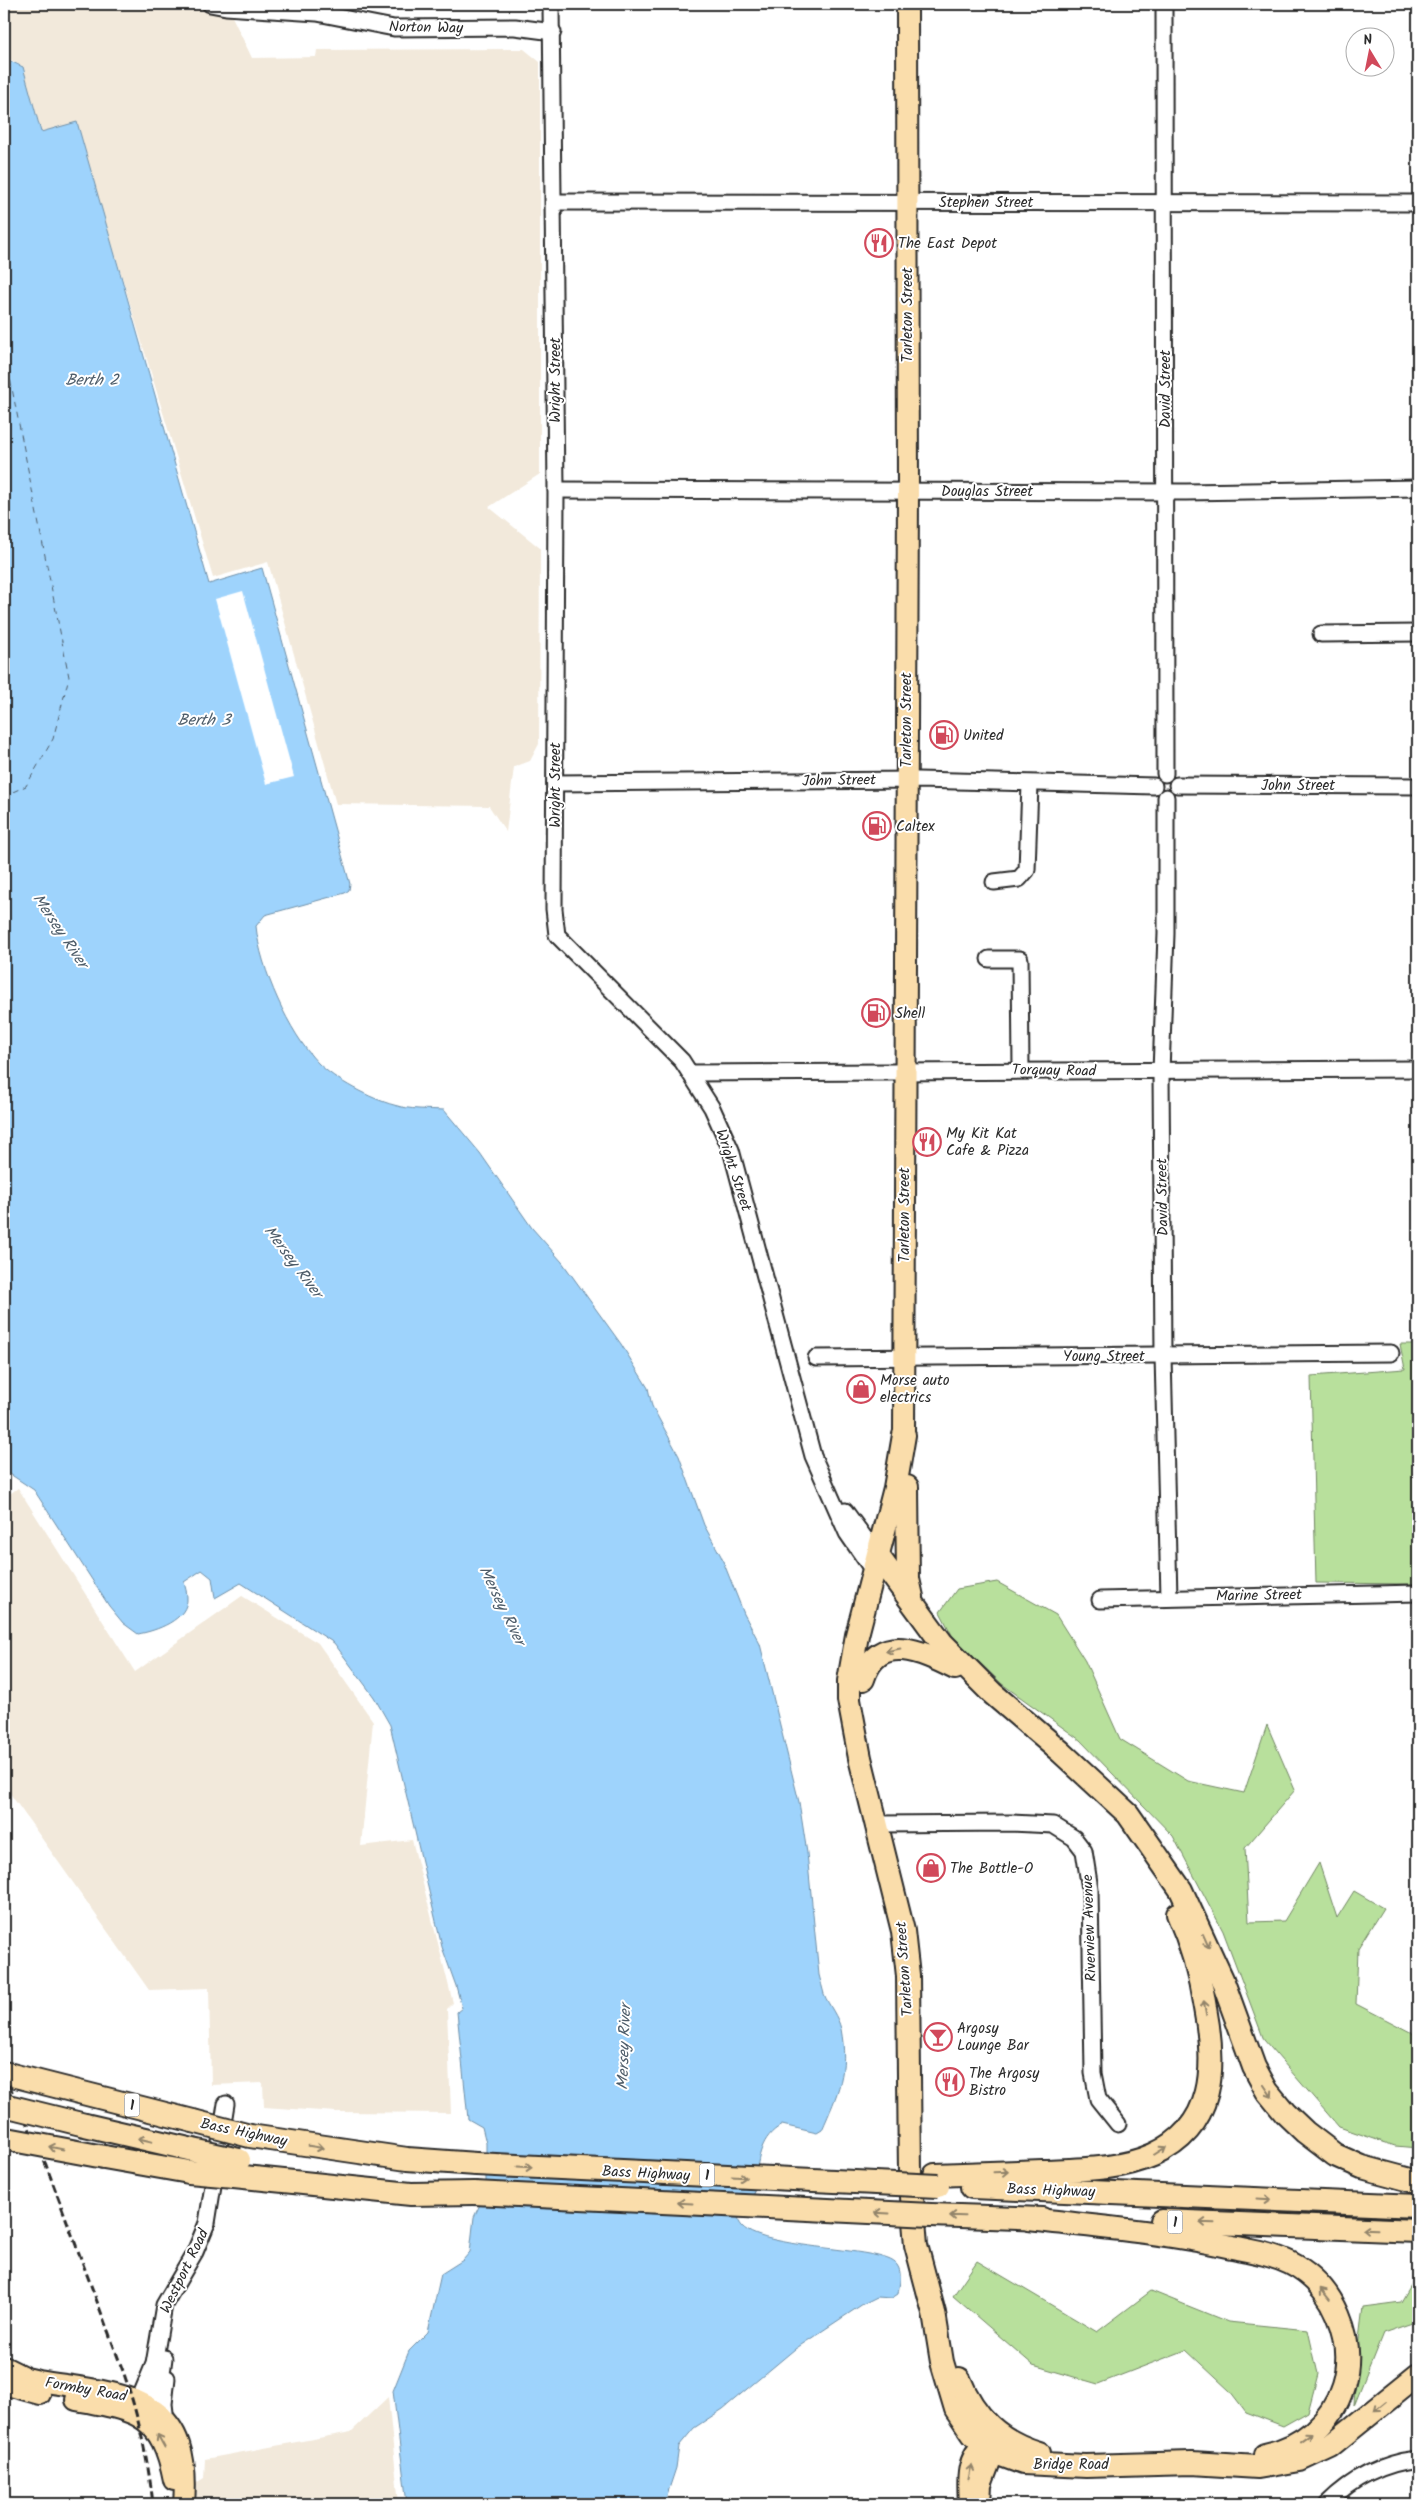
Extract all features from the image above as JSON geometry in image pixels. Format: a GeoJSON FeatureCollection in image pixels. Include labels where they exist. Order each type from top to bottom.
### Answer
{"type":"FeatureCollection","features":[{"type":"Feature","properties":{"kind":"highway","name":"Tarleton Street"},"geometry":{"type":"LineString","coordinates":[[904,1435],[906,1486],[881,1570],[857,1635],[849,1681],[850,1709],[898,1906],[906,1954],[911,2201],[916,2245],[934,2313],[965,2394],[992,2444]]}},
{"type":"Feature","properties":{"kind":"highway","name":"Tarleton Street"},"geometry":{"type":"LineString","coordinates":[[857,1742],[863,1679],[904,1435]]}},
{"type":"Feature","properties":{"kind":"highway"},"geometry":{"type":"LineString","coordinates":[[906,1486],[908,1579],[913,1600]]}},
{"type":"Feature","properties":{"kind":"highway"},"geometry":{"type":"LineString","coordinates":[[881,1570],[913,1600],[942,1643],[992,1693],[1061,1752],[1128,1814],[1181,1890],[1209,1947],[1254,2067],[1267,2091],[1305,2132],[1335,2155],[1362,2167],[1418,2182]]}},
{"type":"Feature","properties":{"kind":"highway"},"geometry":{"type":"LineString","coordinates":[[881,1570],[925,1641],[955,1668],[992,1693]]}},
{"type":"Feature","properties":{"kind":"highway"},"geometry":{"type":"LineString","coordinates":[[863,1679],[871,1661],[883,1652],[895,1649],[908,1649],[925,1654],[955,1668]]}},
{"type":"Feature","properties":{"kind":"highway"},"geometry":{"type":"LineString","coordinates":[[936,2180],[1105,2168],[1154,2155],[1178,2138],[1201,2111],[1209,2089],[1212,2044],[1200,1976],[1184,1928],[1169,1893],[1147,1856],[1108,1805],[1061,1752]]}},
{"type":"Feature","properties":{"kind":"highway"},"geometry":{"type":"LineString","coordinates":[[4,2059],[70,2085]]}},
{"type":"Feature","properties":{"kind":"highway","name":"Bass Highway"},"geometry":{"type":"LineString","coordinates":[[4,2073],[70,2085],[250,2136],[398,2158],[476,2164],[829,2181],[936,2180],[1418,2206]]}},
{"type":"Feature","properties":{"kind":"highway","name":"Bass Highway"},"geometry":{"type":"LineString","coordinates":[[4,2105],[85,2125],[191,2161],[411,2194],[474,2193],[1029,2219],[1418,2231]]}},
{"type":"Feature","properties":{"kind":"highway"},"geometry":{"type":"LineString","coordinates":[[5,2139],[104,2157],[191,2161]]}},
{"type":"Feature","properties":{"kind":"highway"},"geometry":{"type":"LineString","coordinates":[[1029,2219],[1193,2238],[1264,2253],[1303,2272],[1331,2301],[1343,2327],[1346,2342],[1347,2368],[1340,2396],[1322,2424],[1296,2444],[1272,2454],[1192,2463]]}},
{"type":"Feature","properties":{"kind":"highway"},"geometry":{"type":"LineString","coordinates":[[1192,2463],[1249,2468],[1300,2460],[1330,2446],[1418,2375]]}},
{"type":"Feature","properties":{"kind":"highway","name":"Bridge Road"},"geometry":{"type":"LineString","coordinates":[[992,2444],[1015,2445],[1041,2453],[1121,2464],[1192,2463]]}},
{"type":"Feature","properties":{"kind":"main road","name":"Tarleton Street"},"geometry":{"type":"LineString","coordinates":[[904,1435],[904,1070],[908,491],[906,4]]}},
{"type":"Feature","properties":{"kind":"main road","name":"Formby Road"},"geometry":{"type":"LineString","coordinates":[[4,2367],[32,2379],[142,2410],[166,2421],[178,2439],[181,2451],[185,2482],[184,2504]]}},
{"type":"Feature","properties":{"kind":"main road","name":"Formby Road"},"geometry":{"type":"LineString","coordinates":[[4,2384],[32,2392],[117,2408],[142,2410]]}},
{"type":"Feature","properties":{"kind":"main road","name":"Formby Road"},"geometry":{"type":"LineString","coordinates":[[142,2410],[167,2451],[174,2482],[175,2504]]}},
{"type":"Feature","properties":{"kind":"main road"},"geometry":{"type":"LineString","coordinates":[[969,2504],[969,2472],[977,2452],[992,2444]]}},
{"type":"Feature","properties":{"kind":"main road"},"geometry":{"type":"LineString","coordinates":[[980,2504],[981,2485],[992,2444]]}},
{"type":"Feature","properties":{"kind":"street","name":"Norton Way"},"geometry":{"type":"LineString","coordinates":[[210,4],[226,7],[317,12],[394,28],[515,27],[553,32]]}},
{"type":"Feature","properties":{"kind":"street","name":"David Street"},"geometry":{"type":"LineString","coordinates":[[1164,4],[1165,774]]}},
{"type":"Feature","properties":{"kind":"street","name":"Wright Street"},"geometry":{"type":"LineString","coordinates":[[553,6],[556,490],[554,909],[557,935],[564,945],[663,1041],[690,1072],[712,1108],[731,1150],[807,1438],[824,1481],[881,1570]]}},
{"type":"Feature","properties":{"kind":"street","name":"Stephen Street"},"geometry":{"type":"LineString","coordinates":[[554,202],[1418,203]]}},
{"type":"Feature","properties":{"kind":"street","name":"Douglas Street"},"geometry":{"type":"LineString","coordinates":[[556,490],[1164,492],[1418,488]]}},
{"type":"Feature","properties":{"kind":"street"},"geometry":{"type":"LineString","coordinates":[[1321,634],[1418,633]]}},
{"type":"Feature","properties":{"kind":"street"},"geometry":{"type":"LineString","coordinates":[[1165,774],[1175,778],[1177,785],[1173,794],[1166,797],[1158,794],[1154,786],[1158,776],[1165,774]]}},
{"type":"Feature","properties":{"kind":"street","name":"John Street"},"geometry":{"type":"LineString","coordinates":[[555,783],[906,780],[1154,786]]}},
{"type":"Feature","properties":{"kind":"street"},"geometry":{"type":"LineString","coordinates":[[994,882],[1019,879],[1027,870],[1030,784]]}},
{"type":"Feature","properties":{"kind":"street","name":"John Street"},"geometry":{"type":"LineString","coordinates":[[1177,785],[1418,786]]}},
{"type":"Feature","properties":{"kind":"street","name":"David Street"},"geometry":{"type":"LineString","coordinates":[[1166,797],[1166,934],[1161,1072],[1169,1597]]}},
{"type":"Feature","properties":{"kind":"street"},"geometry":{"type":"LineString","coordinates":[[989,959],[1020,959],[1021,1069]]}},
{"type":"Feature","properties":{"kind":"street","name":"Torquay Road"},"geometry":{"type":"LineString","coordinates":[[690,1072],[1021,1069],[1161,1072],[1418,1069]]}},
{"type":"Feature","properties":{"kind":"street","name":"Young Street"},"geometry":{"type":"LineString","coordinates":[[816,1358],[1391,1353]]}},
{"type":"Feature","properties":{"kind":"street","name":"Marine Street"},"geometry":{"type":"LineString","coordinates":[[1100,1600],[1418,1593]]}},
{"type":"Feature","properties":{"kind":"street","name":"Riverview Avenue"},"geometry":{"type":"LineString","coordinates":[[878,1824],[1011,1822],[1053,1825],[1074,1838],[1084,1851],[1090,1889],[1093,2073],[1098,2099],[1118,2124]]}},
{"type":"Feature","properties":{"kind":"street","name":"Westport Road"},"geometry":{"type":"LineString","coordinates":[[142,2410],[154,2364],[160,2320],[167,2298],[195,2252],[207,2223],[226,2104]]}},
{"type":"Feature","properties":{"kind":"street","name":"Westport Road"},"geometry":{"type":"LineString","coordinates":[[160,2320],[167,2370],[164,2404],[166,2421]]}},
{"type":"Feature","properties":{"kind":"street","name":"Westport Road"},"geometry":{"type":"LineString","coordinates":[[142,2410],[162,2372],[163,2349]]}},
{"type":"Feature","properties":{"kind":"street"},"geometry":{"type":"LineString","coordinates":[[1327,2504],[1350,2484],[1365,2475],[1382,2467],[1418,2460]]}},
{"type":"Feature","properties":{"kind":"shaded area"},"geometry":{"type":"Polygon","coordinates":[[[4,4],[226,4],[252,58],[316,57],[317,50],[524,49],[540,62],[540,474],[489,507],[540,548],[539,744],[530,761],[514,767],[506,832],[489,806],[336,804],[268,562],[213,578],[77,128],[43,137],[22,66],[4,56],[4,4]]]}},
{"type":"Feature","properties":{"kind":"shaded area"},"geometry":{"type":"Polygon","coordinates":[[[18,1488],[135,1672],[242,1596],[318,1643],[373,1721],[361,1846],[412,1840],[453,2003],[447,2009],[451,2113],[336,2112],[264,2107],[263,2083],[211,2085],[209,1988],[149,1990],[4,1785],[4,1498],[18,1488]]]}},
{"type":"Feature","properties":{"kind":"shaded area"},"geometry":{"type":"Polygon","coordinates":[[[388,2397],[399,2504],[197,2504],[196,2483],[204,2478],[205,2459],[351,2432],[388,2397]]]}},
{"type":"Feature","properties":{"kind":"green space"},"geometry":{"type":"Polygon","coordinates":[[[1400,1344],[1418,1344],[1418,1584],[1316,1583],[1311,1376],[1405,1369],[1400,1344]]]}},
{"type":"Feature","properties":{"kind":"green space"},"geometry":{"type":"Polygon","coordinates":[[[997,1582],[1056,1615],[1085,1661],[1120,1739],[1188,1781],[1244,1793],[1267,1725],[1295,1790],[1245,1848],[1249,1922],[1284,1921],[1319,1863],[1337,1918],[1354,1891],[1383,1908],[1358,1948],[1356,2004],[1418,2036],[1418,2148],[1395,2146],[1339,2127],[1264,2040],[1223,1931],[1173,1836],[1080,1740],[1002,1684],[953,1637],[940,1612],[957,1589],[997,1582]]]}},
{"type":"Feature","properties":{"kind":"green space"},"geometry":{"type":"Polygon","coordinates":[[[977,2261],[1097,2332],[1151,2291],[1228,2322],[1308,2330],[1318,2374],[1308,2412],[1283,2426],[1246,2412],[1230,2391],[1186,2350],[1098,2384],[1033,2365],[953,2296],[977,2261]]]}},
{"type":"Feature","properties":{"kind":"green space"},"geometry":{"type":"Polygon","coordinates":[[[1418,2273],[1418,2321],[1383,2333],[1354,2405],[1356,2363],[1363,2307],[1401,2302],[1418,2273]]]}},
{"type":"Feature","properties":{"kind":"water"},"geometry":{"type":"Polygon","coordinates":[[[4,58],[23,67],[41,132],[77,122],[209,584],[262,568],[350,884],[349,890],[345,893],[265,915],[256,926],[263,961],[287,1018],[307,1050],[318,1063],[334,1076],[375,1098],[400,1107],[444,1110],[480,1153],[532,1228],[562,1262],[621,1344],[648,1388],[652,1406],[679,1456],[704,1525],[721,1556],[744,1614],[760,1644],[799,1802],[807,1853],[819,1975],[824,1994],[840,2024],[844,2057],[841,2081],[822,2130],[817,2133],[782,2125],[769,2135],[762,2148],[753,2195],[739,2214],[739,2221],[748,2231],[766,2238],[868,2254],[887,2259],[899,2268],[900,2283],[898,2294],[892,2298],[877,2297],[863,2304],[795,2349],[723,2409],[694,2428],[679,2446],[676,2468],[664,2504],[407,2504],[393,2391],[409,2351],[428,2332],[441,2274],[463,2260],[470,2252],[474,2217],[486,2192],[486,2143],[482,2127],[468,2119],[457,2012],[462,2008],[442,1947],[390,1725],[374,1697],[334,1643],[241,1583],[215,1598],[212,1578],[202,1570],[184,1582],[187,1595],[186,1605],[183,1612],[177,1618],[162,1627],[138,1634],[123,1623],[109,1606],[34,1490],[4,1470],[4,58]]]}},
{"type":"Feature","properties":{"kind":"pier"},"geometry":{"type":"Polygon","coordinates":[[[243,591],[294,777],[266,784],[215,599],[243,591]]]}},
{"type":"Feature","properties":{"kind":"ferry route"},"geometry":{"type":"LineString","coordinates":[[4,348],[69,677],[53,739],[26,786],[4,796]]}},
{"type":"Feature","properties":{"kind":"railway"},"geometry":{"type":"LineString","coordinates":[[4,2074],[46,2165],[123,2371],[142,2437],[153,2504]]}},
{"type":"Feature","properties":{"kind":"place","name":"The East Depot"},"geometry":{"type":"Point","coordinates":[879,243]}},
{"type":"Feature","properties":{"kind":"place","name":"United"},"geometry":{"type":"Point","coordinates":[944,735]}},
{"type":"Feature","properties":{"kind":"place","name":"Caltex"},"geometry":{"type":"Point","coordinates":[877,826]}},
{"type":"Feature","properties":{"kind":"place","name":"Shell"},"geometry":{"type":"Point","coordinates":[876,1013]}},
{"type":"Feature","properties":{"kind":"place","name":"My Kit Kat Cafe & Pizza"},"geometry":{"type":"Point","coordinates":[927,1142]}},
{"type":"Feature","properties":{"kind":"place","name":"Morse auto electrics"},"geometry":{"type":"Point","coordinates":[861,1389]}},
{"type":"Feature","properties":{"kind":"place","name":"The Bottle-O"},"geometry":{"type":"Point","coordinates":[931,1868]}},
{"type":"Feature","properties":{"kind":"place","name":"Argosy Lounge Bar"},"geometry":{"type":"Point","coordinates":[938,2037]}},
{"type":"Feature","properties":{"kind":"place","name":"The Argosy Bistro"},"geometry":{"type":"Point","coordinates":[950,2082]}},
{"type":"Feature","properties":{"kind":"water label","name":"Berth 2"},"geometry":{"type":"Point","coordinates":[92,379]}},
{"type":"Feature","properties":{"kind":"water label","name":"Berth 3"},"geometry":{"type":"Point","coordinates":[204,719]}},
{"type":"Feature","properties":{"kind":"water label","name":"Mersey River"},"geometry":{"type":"Point","coordinates":[61,930]}},
{"type":"Feature","properties":{"kind":"water label","name":"Mersey River"},"geometry":{"type":"Point","coordinates":[294,1261]}},
{"type":"Feature","properties":{"kind":"water label","name":"Mersey River"},"geometry":{"type":"Point","coordinates":[503,1605]}},
{"type":"Feature","properties":{"kind":"water label","name":"Mersey River"},"geometry":{"type":"Point","coordinates":[623,2047]}}]}
